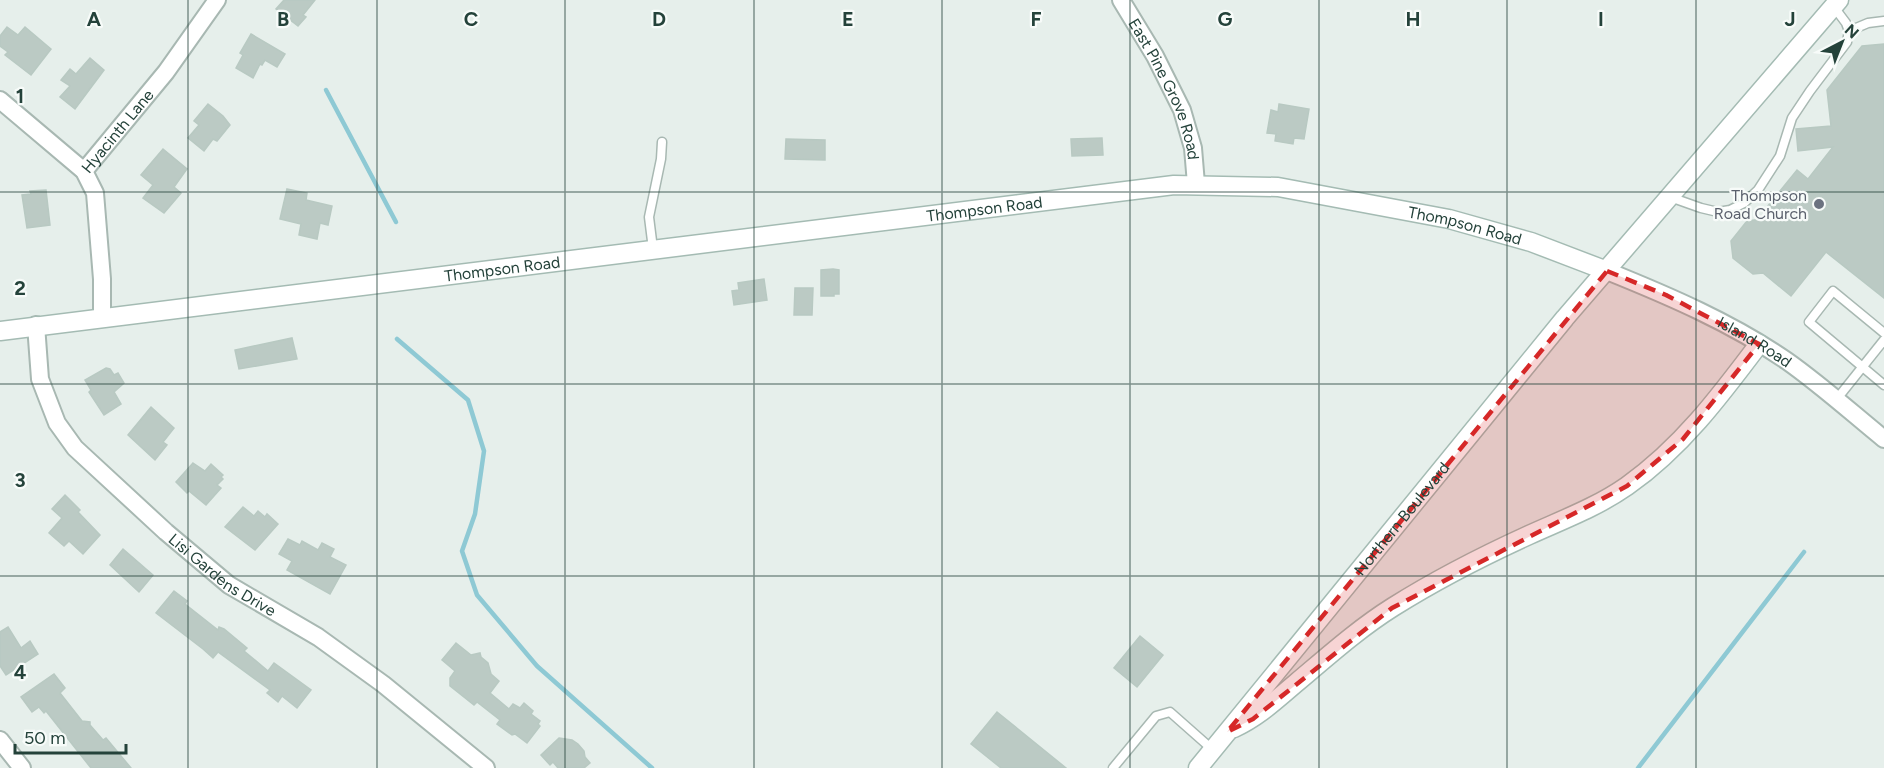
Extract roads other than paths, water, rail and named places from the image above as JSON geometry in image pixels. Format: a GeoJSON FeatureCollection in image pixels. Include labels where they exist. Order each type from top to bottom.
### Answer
{"type":"FeatureCollection","features":[{"type":"Feature","properties":{"kind":"street","name":"Hyacinth Lane"},"geometry":{"type":"LineString","coordinates":[[102,317],[102,279],[95,193],[84,171],[166,72],[217,0]]}},
{"type":"Feature","properties":{"kind":"street","name":"East Pine Grove Road"},"geometry":{"type":"LineString","coordinates":[[1121,0],[1155,56],[1182,110],[1193,148],[1196,184]]}},
{"type":"Feature","properties":{"kind":"street"},"geometry":{"type":"LineString","coordinates":[[1607,271],[1836,3]]}},
{"type":"Feature","properties":{"kind":"street"},"geometry":{"type":"LineString","coordinates":[[0,100],[84,171]]}},
{"type":"Feature","properties":{"kind":"street","name":"Thompson Road"},"geometry":{"type":"LineString","coordinates":[[0,331],[1196,184],[1278,188],[1449,219],[1531,242],[1607,271]]}},
{"type":"Feature","properties":{"kind":"street","name":"Island Road"},"geometry":{"type":"LineString","coordinates":[[1607,271],[1666,295],[1759,344],[1788,362],[1884,439]]}},
{"type":"Feature","properties":{"kind":"street","name":"Northern Boulevard"},"geometry":{"type":"LineString","coordinates":[[1198,768],[1564,318],[1607,271]]}},
{"type":"Feature","properties":{"kind":"street","name":"Lisi Gardens Drive"},"geometry":{"type":"LineString","coordinates":[[36,325],[40,379],[57,423],[75,448],[166,532],[229,585],[327,644],[384,684],[486,768]]}},
{"type":"Feature","properties":{"kind":"street"},"geometry":{"type":"LineString","coordinates":[[1227,732],[1253,719],[1344,642],[1392,608],[1448,575],[1599,502],[1627,486],[1683,439],[1709,411],[1759,344]]}},
{"type":"Feature","properties":{"kind":"street"},"geometry":{"type":"LineString","coordinates":[[0,741],[22,768]]}},
{"type":"Feature","properties":{"kind":"lane"},"geometry":{"type":"LineString","coordinates":[[1670,197],[1718,212],[1730,210],[1744,203],[1758,190],[1780,156],[1792,118],[1810,90],[1847,42],[1849,31],[1836,3]]}},
{"type":"Feature","properties":{"kind":"lane"},"geometry":{"type":"LineString","coordinates":[[1849,31],[1868,23],[1884,21]]}},
{"type":"Feature","properties":{"kind":"lane"},"geometry":{"type":"LineString","coordinates":[[653,249],[649,217],[661,159],[662,142]]}},
{"type":"Feature","properties":{"kind":"lane"},"geometry":{"type":"LineString","coordinates":[[1884,333],[1833,291],[1809,322],[1884,385]]}},
{"type":"Feature","properties":{"kind":"lane"},"geometry":{"type":"LineString","coordinates":[[1836,400],[1884,340]]}},
{"type":"Feature","properties":{"kind":"lane"},"geometry":{"type":"LineString","coordinates":[[1113,768],[1156,716],[1170,712],[1213,750]]}},
{"type":"Feature","properties":{"kind":"waterway"},"geometry":{"type":"LineString","coordinates":[[326,90],[396,222]]}},
{"type":"Feature","properties":{"kind":"waterway"},"geometry":{"type":"LineString","coordinates":[[397,339],[468,400],[484,451],[475,514],[462,551],[477,595],[537,666],[652,768]]}},
{"type":"Feature","properties":{"kind":"waterway"},"geometry":{"type":"LineString","coordinates":[[1638,768],[1804,552]]}},
{"type":"Feature","properties":{"kind":"place","name":"Thompson Road Church"},"geometry":{"type":"Point","coordinates":[1819,204]}}]}
